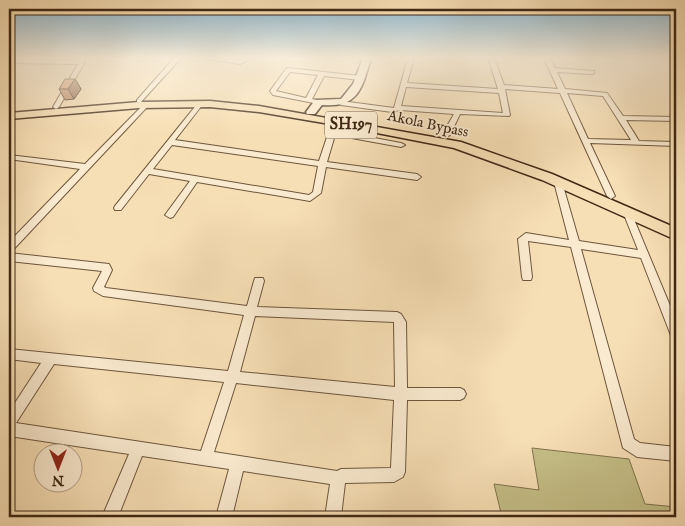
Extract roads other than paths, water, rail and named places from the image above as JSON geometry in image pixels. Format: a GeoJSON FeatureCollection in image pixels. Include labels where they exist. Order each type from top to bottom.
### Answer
{"type":"FeatureCollection","features":[{"type":"Feature","properties":{"kind":"main road","name":"Akola Bypass"},"geometry":{"type":"LineString","coordinates":[[9,112],[56,107],[225,100],[311,112],[446,135],[493,148],[676,234]]}},
{"type":"Feature","properties":{"kind":"main road","name":"Akola Bypass"},"geometry":{"type":"LineString","coordinates":[[9,116],[143,103],[200,104],[259,109],[335,127],[457,144],[558,182],[594,194],[611,196],[676,225]]}},
{"type":"Feature","properties":{"kind":"street"},"geometry":{"type":"LineString","coordinates":[[56,107],[70,83]]}},
{"type":"Feature","properties":{"kind":"street"},"geometry":{"type":"LineString","coordinates":[[9,248],[87,167],[143,103],[156,83]]}},
{"type":"Feature","properties":{"kind":"street"},"geometry":{"type":"LineString","coordinates":[[279,83],[273,91],[275,94],[319,102],[392,110],[398,108],[506,115],[499,83]]}},
{"type":"Feature","properties":{"kind":"street"},"geometry":{"type":"LineString","coordinates":[[308,100],[317,83]]}},
{"type":"Feature","properties":{"kind":"street"},"geometry":{"type":"LineString","coordinates":[[341,103],[346,100],[357,83]]}},
{"type":"Feature","properties":{"kind":"street"},"geometry":{"type":"LineString","coordinates":[[558,83],[611,196]]}},
{"type":"Feature","properties":{"kind":"street"},"geometry":{"type":"LineString","coordinates":[[398,108],[404,85],[605,94],[637,143]]}},
{"type":"Feature","properties":{"kind":"street"},"geometry":{"type":"LineString","coordinates":[[311,112],[319,102]]}},
{"type":"Feature","properties":{"kind":"street"},"geometry":{"type":"LineString","coordinates":[[118,208],[200,104]]}},
{"type":"Feature","properties":{"kind":"street"},"geometry":{"type":"LineString","coordinates":[[446,135],[458,112]]}},
{"type":"Feature","properties":{"kind":"street"},"geometry":{"type":"LineString","coordinates":[[621,118],[676,119]]}},
{"type":"Feature","properties":{"kind":"street"},"geometry":{"type":"LineString","coordinates":[[147,171],[310,198],[317,193],[322,165],[335,127],[401,145]]}},
{"type":"Feature","properties":{"kind":"street"},"geometry":{"type":"LineString","coordinates":[[585,141],[676,144]]}},
{"type":"Feature","properties":{"kind":"street"},"geometry":{"type":"LineString","coordinates":[[170,142],[417,177]]}},
{"type":"Feature","properties":{"kind":"street"},"geometry":{"type":"LineString","coordinates":[[9,157],[87,167]]}},
{"type":"Feature","properties":{"kind":"street"},"geometry":{"type":"LineString","coordinates":[[170,215],[195,180]]}},
{"type":"Feature","properties":{"kind":"street"},"geometry":{"type":"LineString","coordinates":[[558,182],[628,443],[637,450],[676,454]]}},
{"type":"Feature","properties":{"kind":"street"},"geometry":{"type":"LineString","coordinates":[[627,212],[676,334]]}},
{"type":"Feature","properties":{"kind":"street"},"geometry":{"type":"LineString","coordinates":[[527,277],[524,238],[574,243],[644,255]]}},
{"type":"Feature","properties":{"kind":"street"},"geometry":{"type":"LineString","coordinates":[[9,257],[105,267],[107,270],[98,288],[102,292],[250,311],[396,317],[400,322],[401,394],[399,468],[396,474],[341,476],[338,478],[9,429]]}},
{"type":"Feature","properties":{"kind":"street"},"geometry":{"type":"LineString","coordinates":[[205,458],[232,377],[259,281]]}},
{"type":"Feature","properties":{"kind":"street"},"geometry":{"type":"LineString","coordinates":[[664,304],[676,305]]}},
{"type":"Feature","properties":{"kind":"street"},"geometry":{"type":"LineString","coordinates":[[9,354],[401,394],[460,394]]}},
{"type":"Feature","properties":{"kind":"street"},"geometry":{"type":"LineString","coordinates":[[9,423],[51,358]]}},
{"type":"Feature","properties":{"kind":"street"},"geometry":{"type":"LineString","coordinates":[[110,517],[138,448]]}},
{"type":"Feature","properties":{"kind":"street"},"geometry":{"type":"LineString","coordinates":[[224,517],[238,463]]}},
{"type":"Feature","properties":{"kind":"street"},"geometry":{"type":"LineString","coordinates":[[333,517],[338,478]]}}]}
